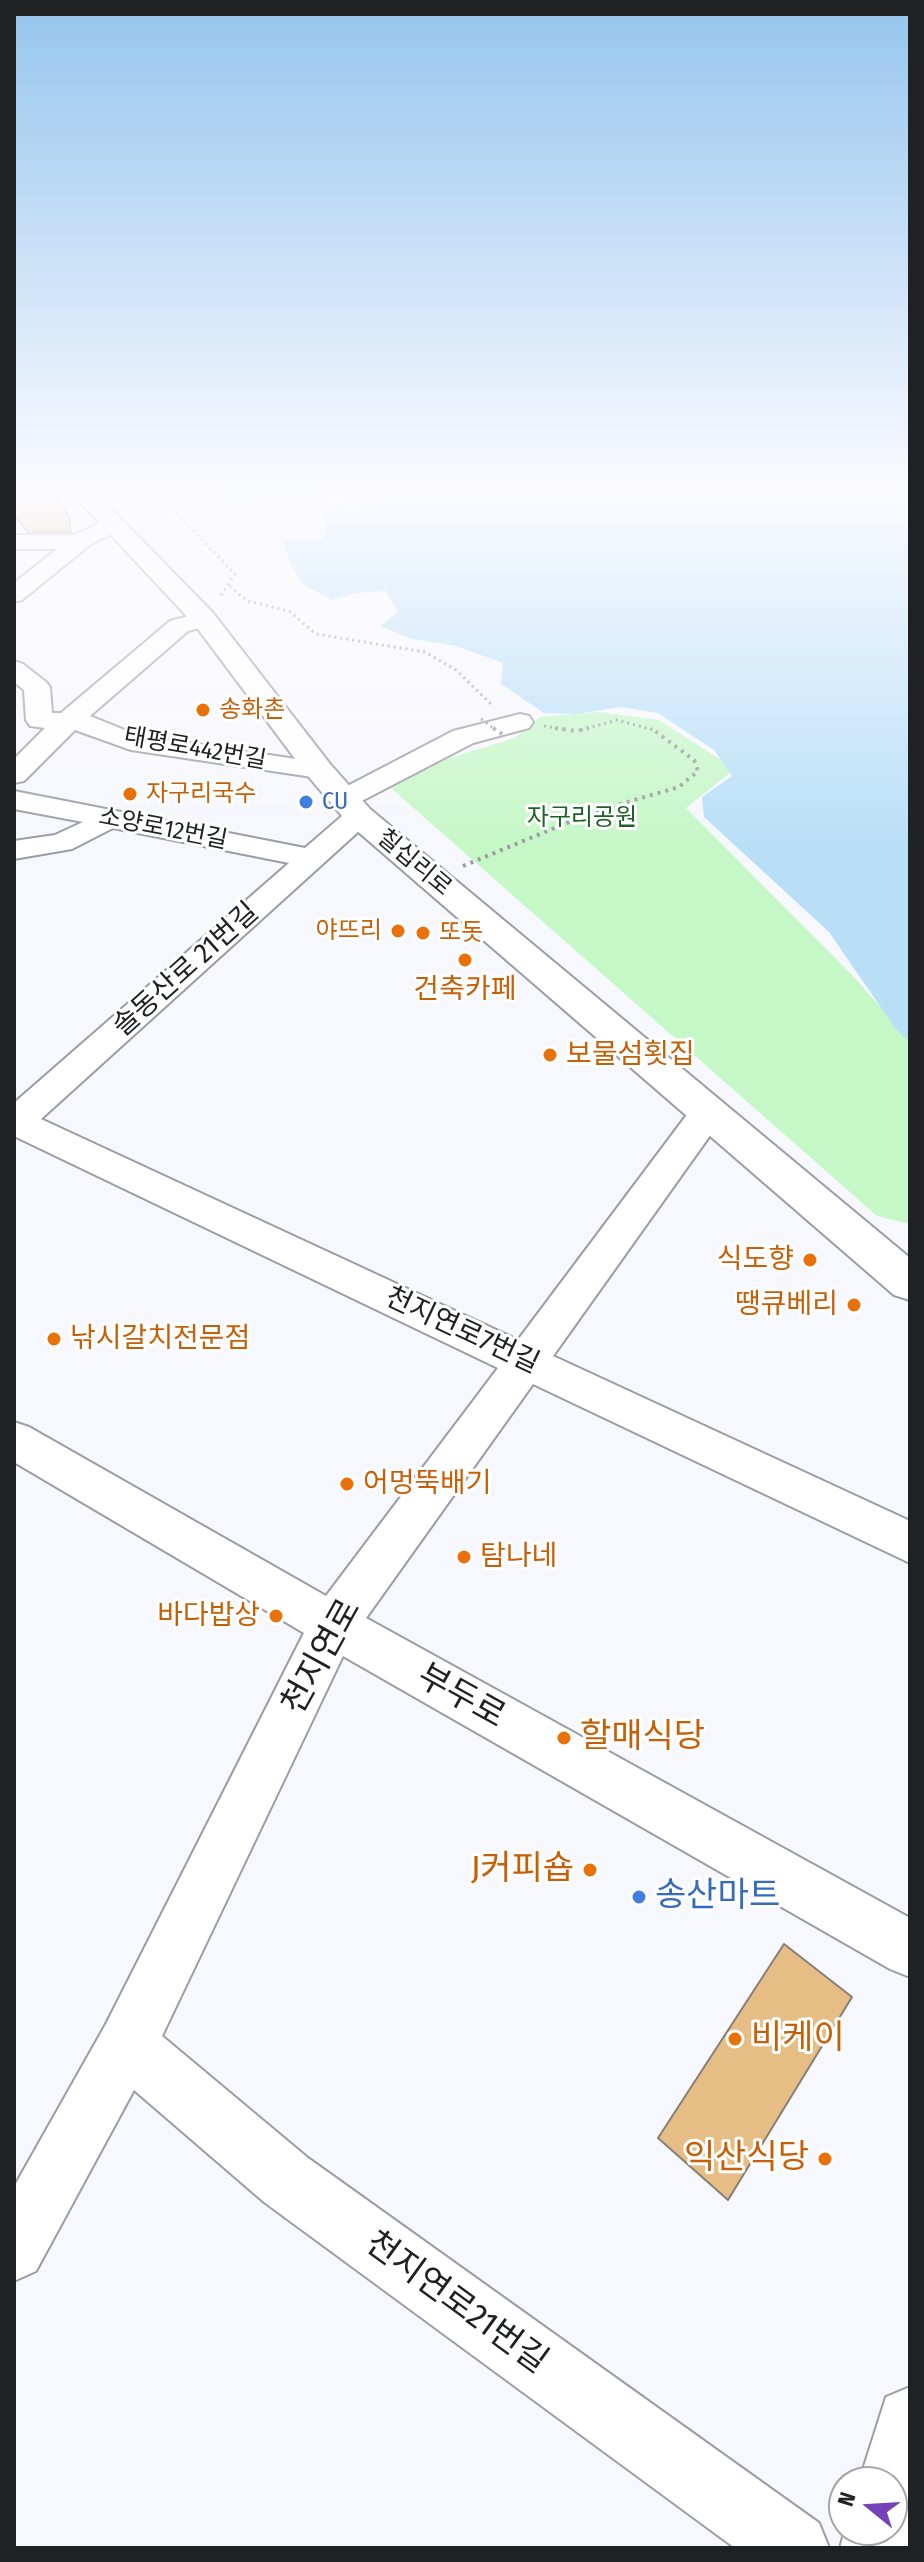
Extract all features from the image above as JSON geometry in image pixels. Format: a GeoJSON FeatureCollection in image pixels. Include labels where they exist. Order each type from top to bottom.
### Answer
{"type":"FeatureCollection","features":[{"type":"Feature","properties":{"kind":"main road","name":"칠십리로"},"geometry":{"type":"LineString","coordinates":[[208,607],[319,770],[351,807],[910,1283]]}},
{"type":"Feature","properties":{"kind":"street"},"geometry":{"type":"LineString","coordinates":[[14,775],[68,721],[179,626],[211,609]]}},
{"type":"Feature","properties":{"kind":"street","name":"태평로442번길"},"geometry":{"type":"LineString","coordinates":[[14,669],[37,687],[39,720],[84,722],[131,742],[319,770]]}},
{"type":"Feature","properties":{"kind":"street","name":"솔동산로 21번길"},"geometry":{"type":"LineString","coordinates":[[15,1122],[351,807],[463,737],[511,728]]}},
{"type":"Feature","properties":{"kind":"street","name":"소양로12번길"},"geometry":{"type":"LineString","coordinates":[[14,800],[302,856]]}},
{"type":"Feature","properties":{"kind":"street"},"geometry":{"type":"LineString","coordinates":[[14,850],[62,843],[109,818]]}},
{"type":"Feature","properties":{"kind":"street","name":"천지연로"},"geometry":{"type":"LineString","coordinates":[[14,2249],[127,2045],[333,1625],[708,1113]]}},
{"type":"Feature","properties":{"kind":"street","name":"천지연로7번길"},"geometry":{"type":"LineString","coordinates":[[15,1122],[910,1543]]}},
{"type":"Feature","properties":{"kind":"street","name":"부두로"},"geometry":{"type":"LineString","coordinates":[[14,1440],[333,1625],[910,1949]]}},
{"type":"Feature","properties":{"kind":"street","name":"천지연로21번길"},"geometry":{"type":"LineString","coordinates":[[127,2045],[286,2180],[794,2548]]}},
{"type":"Feature","properties":{"kind":"street"},"geometry":{"type":"LineString","coordinates":[[898,2466],[910,2421]]}},
{"type":"Feature","properties":{"kind":"path"},"geometry":{"type":"LineString","coordinates":[[270,607],[289,611],[316,634],[425,652],[456,670],[496,708],[481,719],[511,728],[576,731],[617,720],[649,726],[694,760],[698,771],[679,787],[593,812],[462,867]]}},
{"type":"Feature","properties":{"kind":"green space","name":"자구리공원"},"geometry":{"type":"Polygon","coordinates":[[[600,712],[659,720],[735,769],[686,808],[851,974],[910,1040],[910,1224],[877,1216],[391,788],[446,759],[515,738],[540,717],[600,712]]]}},
{"type":"Feature","properties":{"kind":"water"},"geometry":{"type":"Polygon","coordinates":[[[395,607],[910,607],[910,1043],[895,1028],[829,932],[704,817],[702,797],[732,776],[714,750],[658,713],[621,707],[577,714],[544,713],[501,684],[503,663],[456,646],[412,639],[380,626],[398,612],[395,607]]]}},
{"type":"Feature","properties":{"kind":"building"},"geometry":{"type":"Polygon","coordinates":[[[784,1944],[852,1997],[728,2200],[658,2138],[784,1944]]]}},
{"type":"Feature","properties":{"kind":"place","name":"송화촌"},"geometry":{"type":"Point","coordinates":[203,710]}},
{"type":"Feature","properties":{"kind":"place","name":"자구리국수"},"geometry":{"type":"Point","coordinates":[130,794]}},
{"type":"Feature","properties":{"kind":"place","name":"CU"},"geometry":{"type":"Point","coordinates":[306,802]}},
{"type":"Feature","properties":{"kind":"place","name":"야뜨리"},"geometry":{"type":"Point","coordinates":[398,931]}},
{"type":"Feature","properties":{"kind":"place","name":"또돗"},"geometry":{"type":"Point","coordinates":[423,933]}},
{"type":"Feature","properties":{"kind":"place","name":"건축카페"},"geometry":{"type":"Point","coordinates":[465,960]}},
{"type":"Feature","properties":{"kind":"place","name":"보물섬횟집"},"geometry":{"type":"Point","coordinates":[550,1055]}},
{"type":"Feature","properties":{"kind":"place","name":"식도향"},"geometry":{"type":"Point","coordinates":[810,1260]}},
{"type":"Feature","properties":{"kind":"place","name":"땡큐베리"},"geometry":{"type":"Point","coordinates":[854,1305]}},
{"type":"Feature","properties":{"kind":"place","name":"낚시갈치전문점"},"geometry":{"type":"Point","coordinates":[54,1339]}},
{"type":"Feature","properties":{"kind":"place","name":"어멍뚝배기"},"geometry":{"type":"Point","coordinates":[347,1484]}},
{"type":"Feature","properties":{"kind":"place","name":"탐나네"},"geometry":{"type":"Point","coordinates":[464,1557]}},
{"type":"Feature","properties":{"kind":"place","name":"바다밥상"},"geometry":{"type":"Point","coordinates":[276,1616]}},
{"type":"Feature","properties":{"kind":"place","name":"할매식당"},"geometry":{"type":"Point","coordinates":[564,1738]}},
{"type":"Feature","properties":{"kind":"place","name":"J커피숍"},"geometry":{"type":"Point","coordinates":[590,1870]}},
{"type":"Feature","properties":{"kind":"place","name":"송산마트"},"geometry":{"type":"Point","coordinates":[639,1897]}},
{"type":"Feature","properties":{"kind":"place","name":"비케이"},"geometry":{"type":"Point","coordinates":[735,2039]}},
{"type":"Feature","properties":{"kind":"place","name":"익산식당"},"geometry":{"type":"Point","coordinates":[825,2159]}}]}
